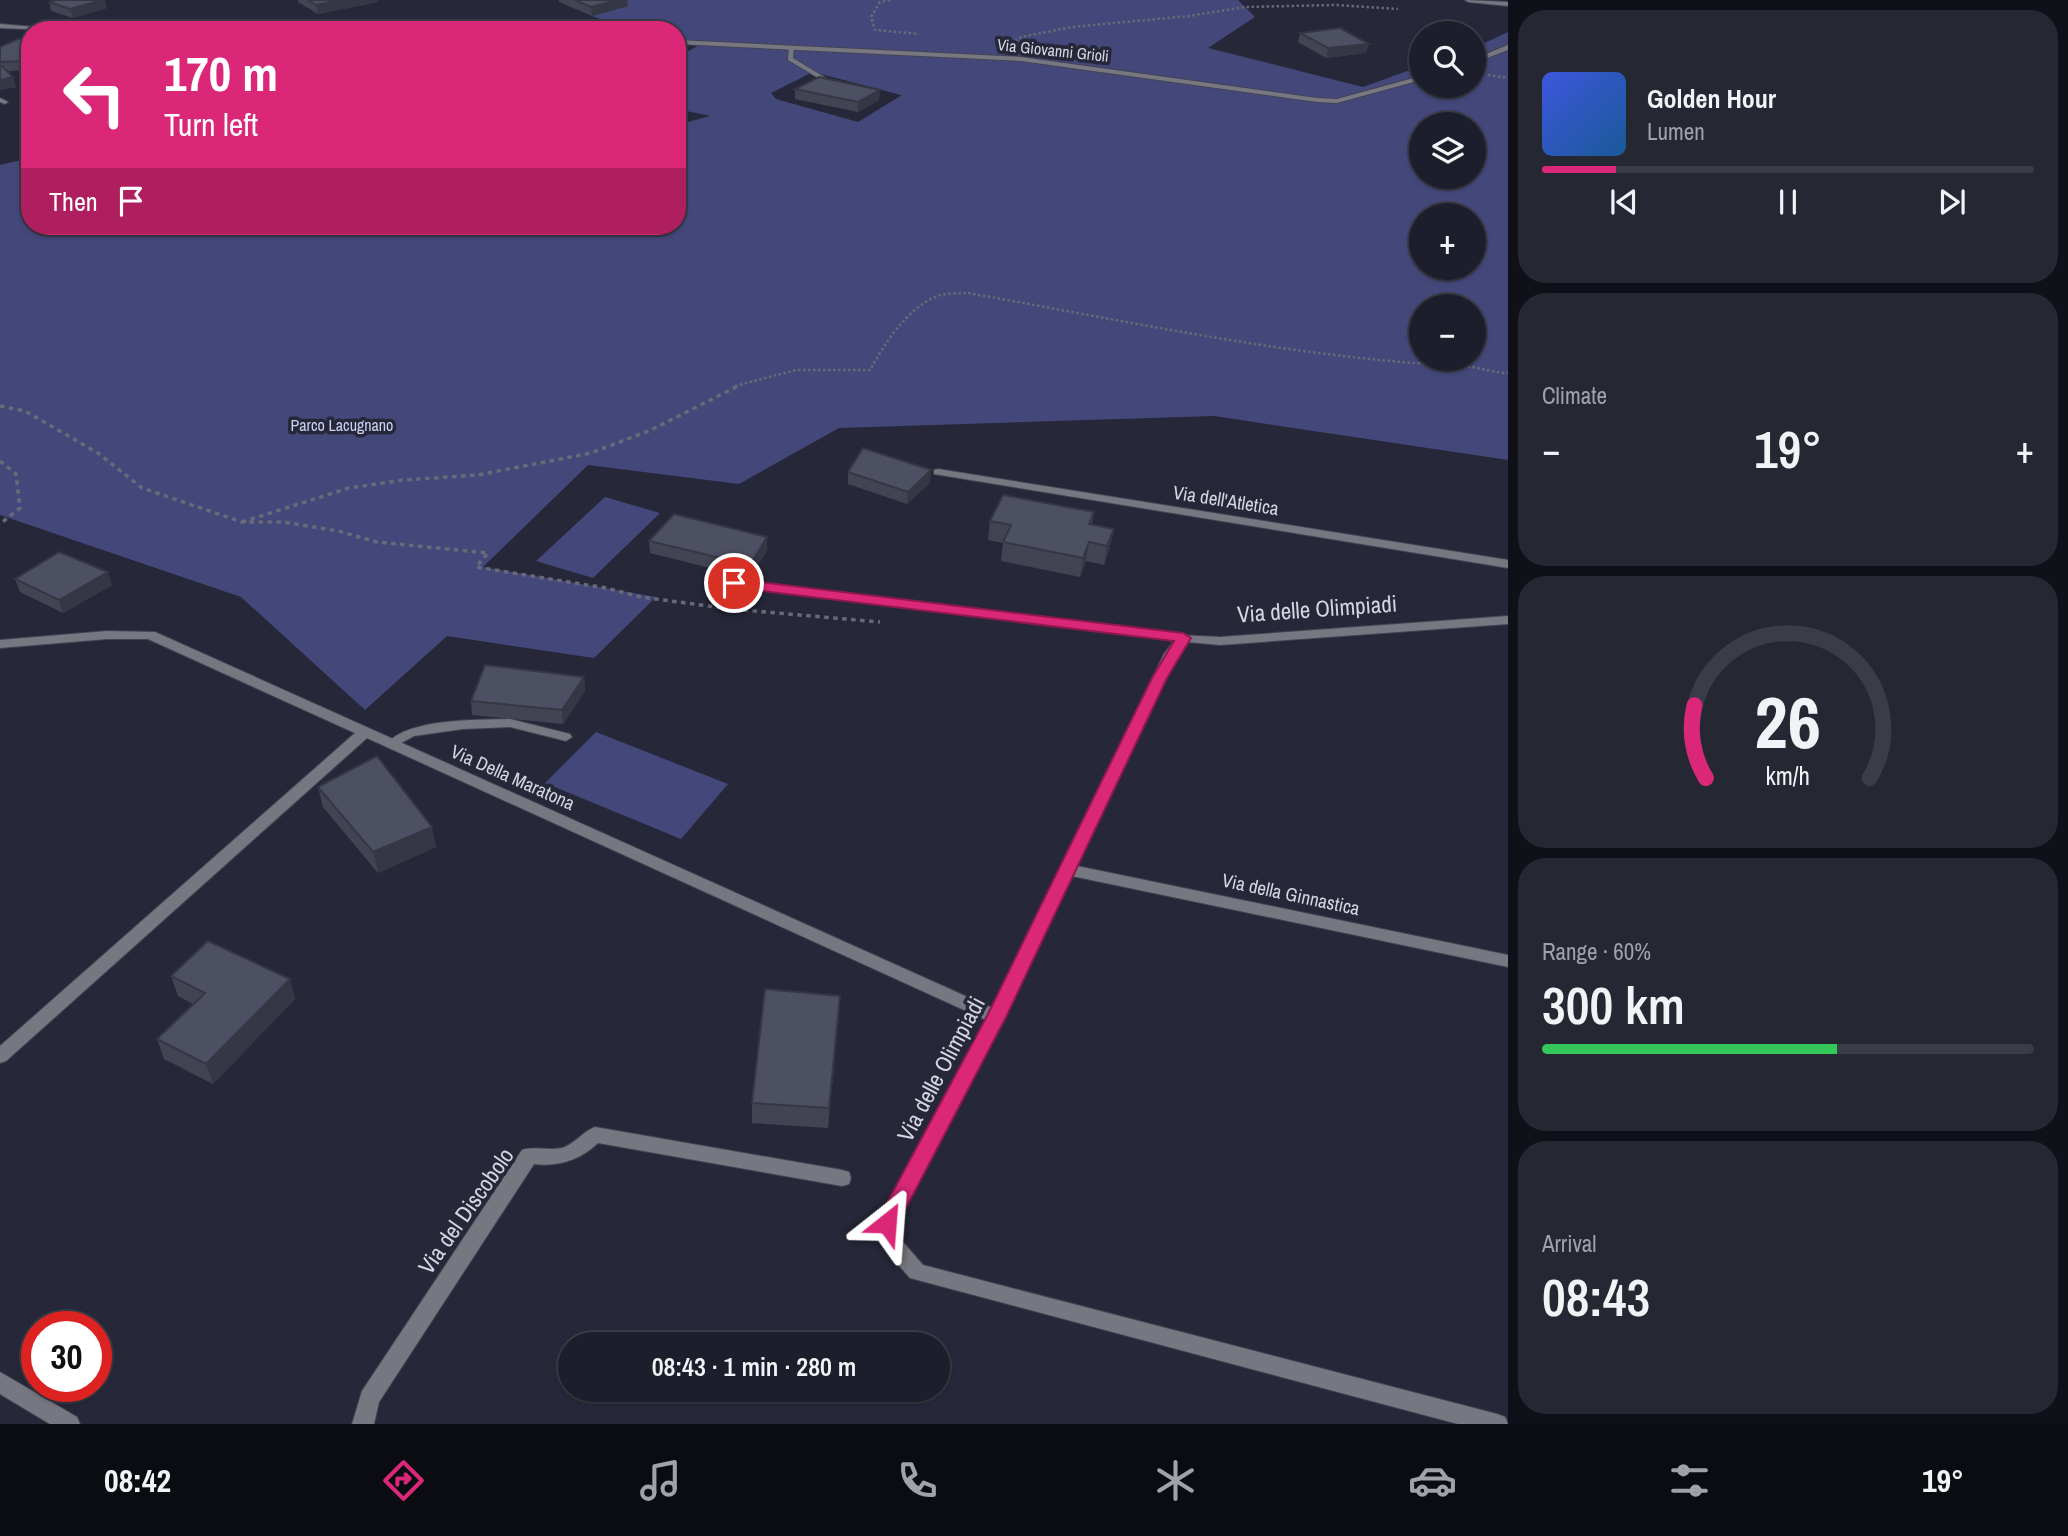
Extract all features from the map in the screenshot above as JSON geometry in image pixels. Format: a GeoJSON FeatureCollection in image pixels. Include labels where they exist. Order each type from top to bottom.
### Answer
{"type":"FeatureCollection","features":[{"type":"Feature","properties":{"kind":"street"},"geometry":{"type":"LineString","coordinates":[[1468,0],[1508,4]]}},
{"type":"Feature","properties":{"kind":"street"},"geometry":{"type":"LineString","coordinates":[[0,26],[21,28]]}},
{"type":"Feature","properties":{"kind":"street","name":"Via Giovanni Grioli"},"geometry":{"type":"LineString","coordinates":[[686,42],[1003,54],[1317,100],[1346,99],[1409,81]]}},
{"type":"Feature","properties":{"kind":"street"},"geometry":{"type":"LineString","coordinates":[[1486,56],[1508,47]]}},
{"type":"Feature","properties":{"kind":"street","name":"Via dell'Atletica"},"geometry":{"type":"LineString","coordinates":[[938,472],[1508,564]]}},
{"type":"Feature","properties":{"kind":"street","name":"Via delle Olimpiadi"},"geometry":{"type":"LineString","coordinates":[[1497,1424],[917,1272],[894,1246],[887,1223],[996,1017],[1171,654],[1183,638],[1220,641],[1508,620]]}},
{"type":"Feature","properties":{"kind":"street","name":"Via Della Maratona"},"geometry":{"type":"LineString","coordinates":[[0,644],[107,635],[150,635],[996,1017]]}},
{"type":"Feature","properties":{"kind":"street"},"geometry":{"type":"LineString","coordinates":[[0,1056],[365,732]]}},
{"type":"Feature","properties":{"kind":"street","name":"Via della Ginnastica"},"geometry":{"type":"LineString","coordinates":[[1066,869],[1508,961]]}},
{"type":"Feature","properties":{"kind":"street","name":"Via del Discobolo"},"geometry":{"type":"LineString","coordinates":[[363,1424],[369,1398],[529,1156],[554,1159],[584,1146],[595,1135],[842,1178]]}},
{"type":"Feature","properties":{"kind":"street"},"geometry":{"type":"LineString","coordinates":[[0,1382],[69,1424]]}},
{"type":"Feature","properties":{"kind":"lane"},"geometry":{"type":"LineString","coordinates":[[791,47],[790,59],[827,81],[848,86]]}},
{"type":"Feature","properties":{"kind":"lane"},"geometry":{"type":"LineString","coordinates":[[734,583],[1183,638]]}},
{"type":"Feature","properties":{"kind":"lane"},"geometry":{"type":"LineString","coordinates":[[392,744],[411,732],[510,723],[566,737]]}},
{"type":"Feature","properties":{"kind":"path"},"geometry":{"type":"LineString","coordinates":[[890,0],[880,2],[871,17],[875,30],[925,35]]}},
{"type":"Feature","properties":{"kind":"path"},"geometry":{"type":"LineString","coordinates":[[1003,54],[1021,37],[1072,27],[1189,16],[1245,7],[1336,5],[1398,9]]}},
{"type":"Feature","properties":{"kind":"path"},"geometry":{"type":"LineString","coordinates":[[242,522],[349,488],[404,480],[478,475],[591,453],[651,430],[735,386],[796,370],[870,370],[881,347],[895,329],[937,296],[968,293],[1280,349],[1380,362],[1468,366],[1508,373]]}},
{"type":"Feature","properties":{"kind":"path"},"geometry":{"type":"LineString","coordinates":[[0,406],[25,411],[99,453],[142,488],[242,522],[284,523],[338,531],[377,542],[488,553],[476,567],[641,597],[822,617]]}},
{"type":"Feature","properties":{"kind":"path"},"geometry":{"type":"LineString","coordinates":[[0,461],[16,474],[20,509],[0,524]]}},
{"type":"Feature","properties":{"kind":"green space","name":"Parco Lacugnano"},"geometry":{"type":"Polygon","coordinates":[[[612,0],[1238,0],[1255,17],[1208,48],[1363,87],[1409,70],[1409,98],[1486,98],[1486,42],[1508,32],[1508,460],[1214,416],[839,428],[739,484],[588,465],[483,567],[656,597],[594,658],[447,636],[365,710],[241,597],[0,515],[0,165],[21,160],[21,235],[686,235],[686,123],[710,116],[686,111],[686,52],[701,44],[686,43],[686,21],[606,21],[592,16],[626,6],[612,0]],[[813,72],[771,93],[776,99],[858,122],[902,95],[813,72]]]}},
{"type":"Feature","properties":{"kind":"green space"},"geometry":{"type":"Polygon","coordinates":[[[605,497],[660,513],[593,578],[536,561],[605,497]]]}},
{"type":"Feature","properties":{"kind":"green space"},"geometry":{"type":"Polygon","coordinates":[[[596,732],[728,784],[681,839],[545,783],[596,732]]]}},
{"type":"Feature","properties":{"kind":"building"},"geometry":{"type":"Polygon","coordinates":[[[103,0],[70,9],[49,2],[103,0]]]}},
{"type":"Feature","properties":{"kind":"building"},"geometry":{"type":"Polygon","coordinates":[[[308,0],[341,0],[316,5],[308,0]]]}},
{"type":"Feature","properties":{"kind":"building"},"geometry":{"type":"Polygon","coordinates":[[[575,0],[618,0],[591,7],[575,0]]]}},
{"type":"Feature","properties":{"kind":"building"},"geometry":{"type":"Polygon","coordinates":[[[1340,28],[1369,44],[1328,48],[1300,33],[1340,28]]]}},
{"type":"Feature","properties":{"kind":"building"},"geometry":{"type":"Polygon","coordinates":[[[21,39],[21,61],[0,62],[0,47],[21,39]]]}},
{"type":"Feature","properties":{"kind":"building"},"geometry":{"type":"Polygon","coordinates":[[[2,66],[13,77],[0,80],[2,66]]]}},
{"type":"Feature","properties":{"kind":"building"},"geometry":{"type":"Polygon","coordinates":[[[819,77],[880,90],[858,102],[795,89],[819,77]]]}},
{"type":"Feature","properties":{"kind":"building"},"geometry":{"type":"Polygon","coordinates":[[[863,448],[931,470],[908,492],[848,472],[863,448]]]}},
{"type":"Feature","properties":{"kind":"building"},"geometry":{"type":"Polygon","coordinates":[[[1003,495],[1094,512],[1089,524],[1114,529],[1107,546],[1089,542],[1083,558],[1003,542],[1011,525],[990,521],[1003,495]]]}},
{"type":"Feature","properties":{"kind":"building"},"geometry":{"type":"Polygon","coordinates":[[[674,514],[767,537],[750,565],[649,541],[674,514]]]}},
{"type":"Feature","properties":{"kind":"building"},"geometry":{"type":"Polygon","coordinates":[[[59,552],[108,572],[59,600],[15,579],[59,552]]]}},
{"type":"Feature","properties":{"kind":"building"},"geometry":{"type":"Polygon","coordinates":[[[485,665],[584,677],[562,710],[471,701],[485,665]]]}},
{"type":"Feature","properties":{"kind":"building"},"geometry":{"type":"Polygon","coordinates":[[[377,756],[432,827],[373,852],[318,787],[377,756]]]}},
{"type":"Feature","properties":{"kind":"building"},"geometry":{"type":"Polygon","coordinates":[[[208,941],[290,979],[206,1064],[157,1039],[205,993],[171,976],[208,941]]]}},
{"type":"Feature","properties":{"kind":"building"},"geometry":{"type":"Polygon","coordinates":[[[765,989],[840,996],[829,1108],[752,1103],[765,989]]]}},
{"type":"Feature","properties":{"kind":"route"},"geometry":{"type":"LineString","coordinates":[[734,583],[1183,638],[1171,654],[996,1017],[887,1223]]}}]}
